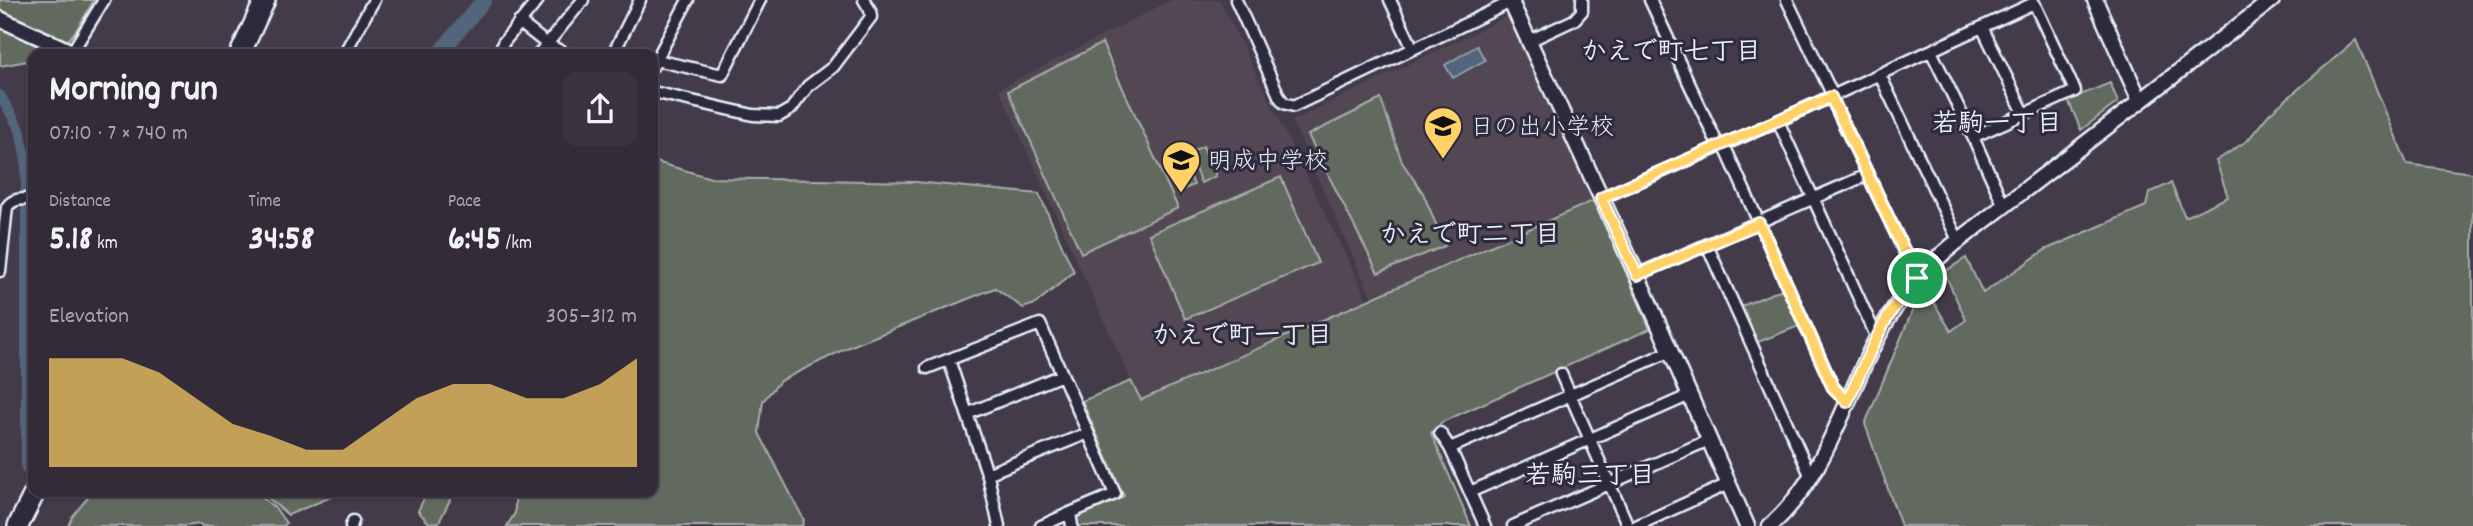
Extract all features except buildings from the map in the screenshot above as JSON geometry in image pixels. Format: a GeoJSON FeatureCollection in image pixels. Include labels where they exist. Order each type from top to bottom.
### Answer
{"type":"FeatureCollection","features":[{"type":"Feature","properties":{"kind":"highway"},"geometry":{"type":"LineString","coordinates":[[242,49],[265,0]]}},
{"type":"Feature","properties":{"kind":"highway"},"geometry":{"type":"LineString","coordinates":[[18,526],[32,497]]}},
{"type":"Feature","properties":{"kind":"street"},"geometry":{"type":"LineString","coordinates":[[76,49],[104,0]]}},
{"type":"Feature","properties":{"kind":"street"},"geometry":{"type":"LineString","coordinates":[[347,49],[373,0]]}},
{"type":"Feature","properties":{"kind":"street"},"geometry":{"type":"LineString","coordinates":[[501,49],[503,43],[538,0]]}},
{"type":"Feature","properties":{"kind":"street"},"geometry":{"type":"LineString","coordinates":[[544,49],[583,0]]}},
{"type":"Feature","properties":{"kind":"street"},"geometry":{"type":"LineString","coordinates":[[615,49],[640,0]]}},
{"type":"Feature","properties":{"kind":"street"},"geometry":{"type":"LineString","coordinates":[[658,56],[688,0]]}},
{"type":"Feature","properties":{"kind":"street"},"geometry":{"type":"LineString","coordinates":[[658,64],[722,75],[760,0]]}},
{"type":"Feature","properties":{"kind":"street"},"geometry":{"type":"LineString","coordinates":[[658,93],[753,115],[779,116],[791,108],[808,86],[832,67],[850,46],[871,17],[864,0]]}},
{"type":"Feature","properties":{"kind":"street"},"geometry":{"type":"LineString","coordinates":[[1236,0],[1280,98],[1289,106],[1306,102],[1512,1],[1637,275],[1747,526]]}},
{"type":"Feature","properties":{"kind":"street"},"geometry":{"type":"LineString","coordinates":[[1390,0],[1413,49]]}},
{"type":"Feature","properties":{"kind":"street"},"geometry":{"type":"LineString","coordinates":[[1529,41],[1574,20],[1582,10],[1582,0]]}},
{"type":"Feature","properties":{"kind":"street"},"geometry":{"type":"LineString","coordinates":[[1650,0],[1759,223],[1833,387],[1847,402]]}},
{"type":"Feature","properties":{"kind":"street"},"geometry":{"type":"LineString","coordinates":[[1787,0],[1917,278]]}},
{"type":"Feature","properties":{"kind":"street"},"geometry":{"type":"LineString","coordinates":[[2095,0],[2140,101]]}},
{"type":"Feature","properties":{"kind":"street"},"geometry":{"type":"LineString","coordinates":[[1770,526],[1784,513],[1811,477],[1877,338],[1899,300],[1917,278],[1958,240],[2273,0]]}},
{"type":"Feature","properties":{"kind":"street"},"geometry":{"type":"LineString","coordinates":[[1601,198],[1832,97],[2034,3],[2075,91],[1973,137]]}},
{"type":"Feature","properties":{"kind":"street"},"geometry":{"type":"LineString","coordinates":[[0,19],[65,49]]}},
{"type":"Feature","properties":{"kind":"street"},"geometry":{"type":"LineString","coordinates":[[519,22],[557,49]]}},
{"type":"Feature","properties":{"kind":"street"},"geometry":{"type":"LineString","coordinates":[[1983,27],[2024,113]]}},
{"type":"Feature","properties":{"kind":"street"},"geometry":{"type":"LineString","coordinates":[[1931,51],[2004,206]]}},
{"type":"Feature","properties":{"kind":"street"},"geometry":{"type":"LineString","coordinates":[[1880,75],[1958,240]]}},
{"type":"Feature","properties":{"kind":"street"},"geometry":{"type":"LineString","coordinates":[[1778,121],[1877,338]]}},
{"type":"Feature","properties":{"kind":"street"},"geometry":{"type":"LineString","coordinates":[[1637,275],[1867,175]]}},
{"type":"Feature","properties":{"kind":"street"},"geometry":{"type":"LineString","coordinates":[[0,271],[8,207],[18,199],[28,199]]}},
{"type":"Feature","properties":{"kind":"street"},"geometry":{"type":"LineString","coordinates":[[1707,245],[1811,477]]}},
{"type":"Feature","properties":{"kind":"street"},"geometry":{"type":"LineString","coordinates":[[927,368],[1040,324],[1115,494],[1041,526]]}},
{"type":"Feature","properties":{"kind":"street"},"geometry":{"type":"LineString","coordinates":[[1450,449],[1671,351]]}},
{"type":"Feature","properties":{"kind":"street"},"geometry":{"type":"LineString","coordinates":[[949,360],[987,474],[999,526]]}},
{"type":"Feature","properties":{"kind":"street"},"geometry":{"type":"LineString","coordinates":[[1561,374],[1628,526]]}},
{"type":"Feature","properties":{"kind":"street"},"geometry":{"type":"LineString","coordinates":[[967,414],[1062,375]]}},
{"type":"Feature","properties":{"kind":"street"},"geometry":{"type":"LineString","coordinates":[[1470,492],[1690,395]]}},
{"type":"Feature","properties":{"kind":"street"},"geometry":{"type":"LineString","coordinates":[[987,474],[1088,433]]}},
{"type":"Feature","properties":{"kind":"street"},"geometry":{"type":"LineString","coordinates":[[1440,433],[1485,526]]}},
{"type":"Feature","properties":{"kind":"street"},"geometry":{"type":"LineString","coordinates":[[1513,526],[1709,440]]}},
{"type":"Feature","properties":{"kind":"street"},"geometry":{"type":"LineString","coordinates":[[1636,526],[1728,484]]}},
{"type":"Feature","properties":{"kind":"street"},"geometry":{"type":"LineString","coordinates":[[1070,513],[1072,526]]}},
{"type":"Feature","properties":{"kind":"shaded area","name":"明成中学校"},"geometry":{"type":"Polygon","coordinates":[[[1171,0],[1220,0],[1367,299],[1140,400],[999,89],[1171,0]]]}},
{"type":"Feature","properties":{"kind":"shaded area","name":"日の出小学校"},"geometry":{"type":"Polygon","coordinates":[[[1510,15],[1595,200],[1372,298],[1292,121],[1510,15]]]}},
{"type":"Feature","properties":{"kind":"green space"},"geometry":{"type":"Polygon","coordinates":[[[0,0],[94,0],[77,29],[64,44],[55,49],[28,49],[28,61],[0,66],[0,0]]]}},
{"type":"Feature","properties":{"kind":"green space"},"geometry":{"type":"Polygon","coordinates":[[[2356,40],[2407,164],[2473,173],[2473,526],[1901,526],[1865,424],[1918,297],[1928,293],[1951,331],[1966,320],[1944,272],[1966,258],[1983,293],[2045,250],[2146,206],[2149,193],[2171,183],[2185,217],[2228,197],[2216,161],[2248,140],[2269,114],[2356,40]]]}},
{"type":"Feature","properties":{"kind":"green space"},"geometry":{"type":"Polygon","coordinates":[[[1102,43],[1178,208],[1081,253],[1008,91],[1102,43]]]}},
{"type":"Feature","properties":{"kind":"green space"},"geometry":{"type":"Polygon","coordinates":[[[2110,83],[2118,102],[2081,130],[2068,100],[2110,83]]]}},
{"type":"Feature","properties":{"kind":"green space"},"geometry":{"type":"Polygon","coordinates":[[[1381,99],[1402,162],[1423,193],[1445,246],[1378,273],[1308,135],[1381,99]]]}},
{"type":"Feature","properties":{"kind":"green space"},"geometry":{"type":"Polygon","coordinates":[[[1203,146],[1216,176],[1201,183],[1188,153],[1203,146]]]}},
{"type":"Feature","properties":{"kind":"green space"},"geometry":{"type":"Polygon","coordinates":[[[1182,155],[1194,185],[1179,191],[1167,162],[1182,155]]]}},
{"type":"Feature","properties":{"kind":"green space"},"geometry":{"type":"Polygon","coordinates":[[[658,162],[711,178],[916,182],[1039,194],[1074,272],[1035,304],[1023,308],[995,288],[849,347],[780,381],[763,401],[759,433],[804,520],[802,526],[507,526],[515,513],[515,497],[658,497],[658,162]]]}},
{"type":"Feature","properties":{"kind":"green space"},"geometry":{"type":"Polygon","coordinates":[[[1281,177],[1318,263],[1185,319],[1149,234],[1281,177]]]}},
{"type":"Feature","properties":{"kind":"green space"},"geometry":{"type":"Polygon","coordinates":[[[1595,200],[1650,329],[1442,422],[1431,433],[1471,526],[1077,526],[1075,517],[1124,496],[1082,401],[1131,381],[1141,400],[1595,200]]]}},
{"type":"Feature","properties":{"kind":"green space"},"geometry":{"type":"Polygon","coordinates":[[[1787,287],[1804,324],[1753,344],[1737,308],[1787,287]]]}},
{"type":"Feature","properties":{"kind":"green space"},"geometry":{"type":"Polygon","coordinates":[[[88,497],[261,497],[276,509],[286,523],[284,526],[68,526],[88,497]]]}},
{"type":"Feature","properties":{"kind":"green space"},"geometry":{"type":"Polygon","coordinates":[[[267,497],[331,497],[288,515],[267,497]]]}},
{"type":"Feature","properties":{"kind":"green space"},"geometry":{"type":"Polygon","coordinates":[[[425,497],[452,497],[439,522],[429,523],[418,511],[425,497]]]}},
{"type":"Feature","properties":{"kind":"water"},"geometry":{"type":"Polygon","coordinates":[[[1477,46],[1485,60],[1453,78],[1445,65],[1477,46]]]}},
{"type":"Feature","properties":{"kind":"waterway"},"geometry":{"type":"LineString","coordinates":[[443,49],[484,0]]}},
{"type":"Feature","properties":{"kind":"waterway"},"geometry":{"type":"LineString","coordinates":[[0,95],[20,130],[26,161],[26,469]]}},
{"type":"Feature","properties":{"kind":"place","name":"日の出小学校"},"geometry":{"type":"Point","coordinates":[1443,160]}},
{"type":"Feature","properties":{"kind":"place","name":"明成中学校"},"geometry":{"type":"Point","coordinates":[1181,194]}},
{"type":"Feature","properties":{"kind":"district","name":"かえで町七丁目"},"geometry":{"type":"Point","coordinates":[1671,50]}},
{"type":"Feature","properties":{"kind":"district","name":"若駒一丁目"},"geometry":{"type":"Point","coordinates":[1997,122]}},
{"type":"Feature","properties":{"kind":"district","name":"かえで町二丁目"},"geometry":{"type":"Point","coordinates":[1470,233]}},
{"type":"Feature","properties":{"kind":"district","name":"かえで町一丁目"},"geometry":{"type":"Point","coordinates":[1242,334]}},
{"type":"Feature","properties":{"kind":"district","name":"若駒三丁目"},"geometry":{"type":"Point","coordinates":[1590,474]}},
{"type":"Feature","properties":{"kind":"route"},"geometry":{"type":"LineString","coordinates":[[1831,97],[1917,278],[1899,300],[1881,330],[1847,402],[1833,387],[1759,223],[1637,275],[1601,198],[1831,97]]}}]}
